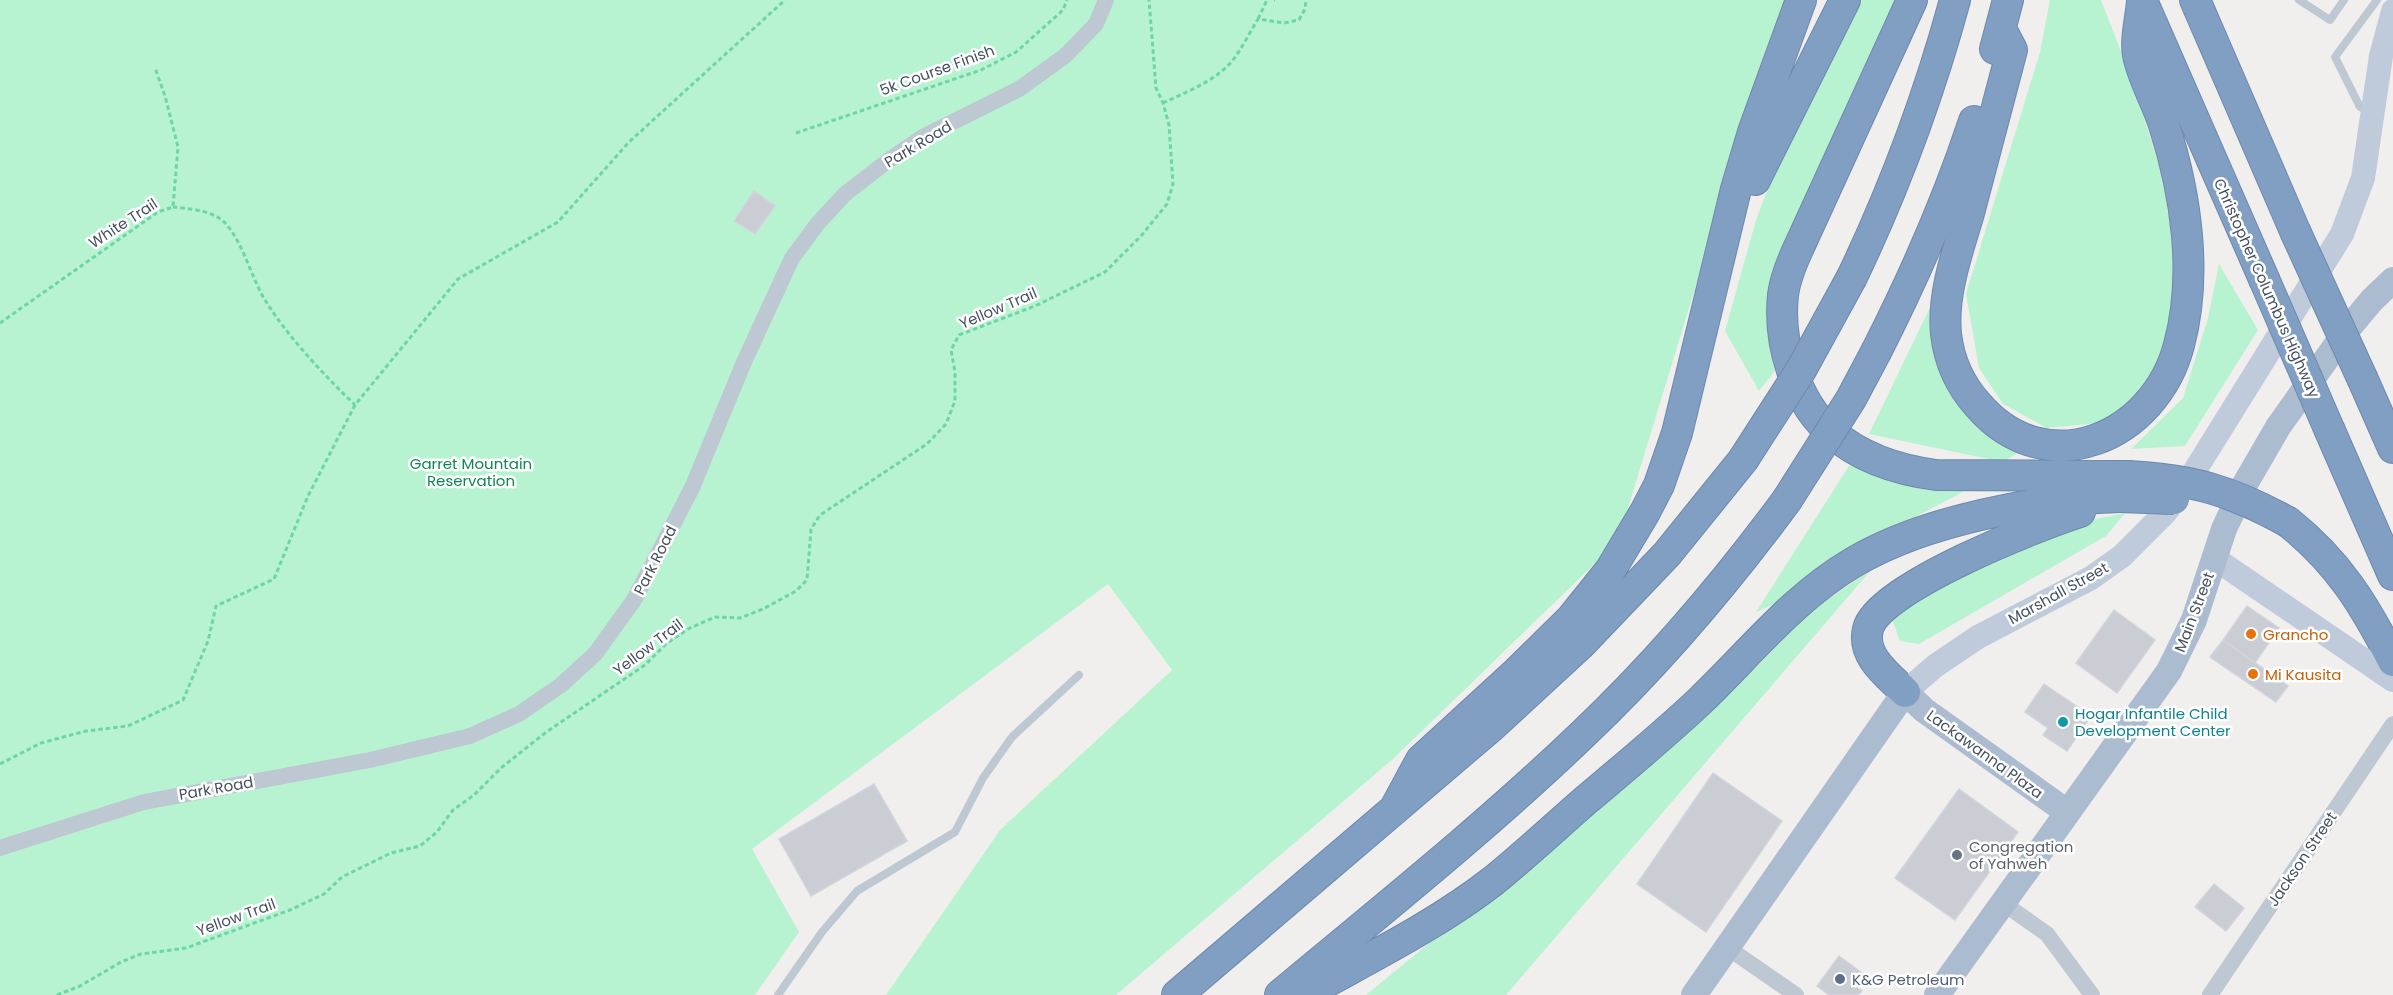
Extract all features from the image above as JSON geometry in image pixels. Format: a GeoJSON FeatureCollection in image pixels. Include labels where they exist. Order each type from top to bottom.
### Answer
{"type":"FeatureCollection","features":[{"type":"Feature","properties":{"kind":"highway"},"geometry":{"type":"LineString","coordinates":[[1394,810],[1420,760],[1517,672],[1592,595],[1630,539],[1659,485],[1669,460],[1684,407],[1748,151],[1801,0]]}},
{"type":"Feature","properties":{"kind":"highway"},"geometry":{"type":"LineString","coordinates":[[1703,328],[1730,243],[1749,195],[1771,146],[1845,0]]}},
{"type":"Feature","properties":{"kind":"highway"},"geometry":{"type":"LineString","coordinates":[[1911,0],[1799,247],[1783,294],[1784,335],[1796,380],[1816,417],[1830,432],[1862,453],[1892,466],[1914,472],[2122,492],[2179,500],[2232,510],[2286,525]]}},
{"type":"Feature","properties":{"kind":"highway"},"geometry":{"type":"LineString","coordinates":[[1176,995],[1538,686],[1625,601],[1701,515],[1743,460],[1801,370],[1852,277],[1876,227],[1914,135],[1955,0]]}},
{"type":"Feature","properties":{"kind":"highway"},"geometry":{"type":"LineString","coordinates":[[1280,995],[1491,818],[1584,734],[1670,645],[1714,595],[1787,500],[1835,425],[1904,298],[1947,198],[1979,104],[2008,0]]}},
{"type":"Feature","properties":{"kind":"highway"},"geometry":{"type":"LineString","coordinates":[[2001,29],[2012,50],[1952,275],[1946,317],[1949,350],[1961,383],[1971,398],[1997,424],[2029,441],[2055,445],[2082,444],[2099,439],[2123,427],[2144,410],[2173,365],[2184,325],[2187,299],[2187,247],[2180,187],[2164,123],[2138,54],[2142,0]]}},
{"type":"Feature","properties":{"kind":"highway","name":"Christopher Columbus Highway"},"geometry":{"type":"LineString","coordinates":[[2142,0],[2393,575]]}},
{"type":"Feature","properties":{"kind":"highway"},"geometry":{"type":"LineString","coordinates":[[2195,0],[2295,231],[2393,448]]}},
{"type":"Feature","properties":{"kind":"highway"},"geometry":{"type":"LineString","coordinates":[[1303,995],[1439,917],[1492,882],[1665,732],[1802,599],[1856,561],[1906,538],[1994,513],[2185,481],[2239,497],[2286,525],[2327,556],[2343,575],[2388,652]]}},
{"type":"Feature","properties":{"kind":"highway"},"geometry":{"type":"LineString","coordinates":[[1905,692],[1876,663],[1869,650],[1868,628],[1874,617],[1884,607],[1945,568],[2001,541],[2122,492]]}},
{"type":"Feature","properties":{"kind":"main road","name":"Main Street"},"geometry":{"type":"LineString","coordinates":[[1937,995],[2169,671],[2194,620],[2224,529],[2245,484],[2278,427],[2347,330],[2372,300],[2393,280]]}},
{"type":"Feature","properties":{"kind":"main road","name":"Lackawanna Plaza"},"geometry":{"type":"LineString","coordinates":[[1905,692],[1924,710],[2067,812]]}},
{"type":"Feature","properties":{"kind":"main road","name":"Marshall Street"},"geometry":{"type":"LineString","coordinates":[[1694,995],[1905,692]]}},
{"type":"Feature","properties":{"kind":"street","name":"Park Road"},"geometry":{"type":"LineString","coordinates":[[0,848],[144,802],[370,760],[471,736],[519,714],[561,685],[595,654],[634,600],[692,488],[744,362],[792,258],[818,223],[846,193],[922,137],[1020,89],[1065,56],[1096,24],[1106,0]]}},
{"type":"Feature","properties":{"kind":"street","name":"Marshall Street"},"geometry":{"type":"LineString","coordinates":[[1905,692],[1935,666],[1978,637],[2107,568],[2145,535],[2165,513],[2206,453],[2342,234],[2363,178],[2381,56],[2393,10]]}},
{"type":"Feature","properties":{"kind":"street"},"geometry":{"type":"LineString","coordinates":[[2214,558],[2393,680]]}},
{"type":"Feature","properties":{"kind":"street","name":"Jackson Street"},"geometry":{"type":"LineString","coordinates":[[2211,995],[2393,724]]}},
{"type":"Feature","properties":{"kind":"street"},"geometry":{"type":"LineString","coordinates":[[2003,903],[2047,934],[2088,993]]}},
{"type":"Feature","properties":{"kind":"street"},"geometry":{"type":"LineString","coordinates":[[1728,948],[1796,995]]}},
{"type":"Feature","properties":{"kind":"lane"},"geometry":{"type":"LineString","coordinates":[[2299,0],[2330,20],[2344,0]]}},
{"type":"Feature","properties":{"kind":"lane"},"geometry":{"type":"LineString","coordinates":[[2374,114],[2360,107],[2335,57],[2379,0],[2393,10]]}},
{"type":"Feature","properties":{"kind":"lane"},"geometry":{"type":"LineString","coordinates":[[778,995],[822,932],[857,891],[955,832],[983,778],[1012,737],[1079,675]]}},
{"type":"Feature","properties":{"kind":"path"},"geometry":{"type":"LineString","coordinates":[[0,764],[41,743],[86,731],[128,726],[183,700],[208,641],[216,606],[273,579],[308,496],[355,405],[458,279],[558,222],[629,142],[785,0]]}},
{"type":"Feature","properties":{"kind":"path","name":"5k Course Finish"},"geometry":{"type":"LineString","coordinates":[[796,133],[981,70],[1016,52],[1063,10],[1067,0]]}},
{"type":"Feature","properties":{"kind":"path","name":"Yellow Trail"},"geometry":{"type":"LineString","coordinates":[[57,995],[80,986],[121,962],[141,954],[186,948],[290,910],[324,894],[342,877],[391,853],[420,846],[437,832],[453,810],[474,795],[501,768],[545,734],[645,665],[666,644],[688,629],[715,617],[740,618],[796,591],[807,580],[811,529],[820,514],[927,444],[946,424],[955,401],[955,372],[951,350],[959,335],[1035,306],[1105,272],[1141,236],[1167,204],[1173,184],[1169,125],[1164,103],[1156,88],[1149,0]]}},
{"type":"Feature","properties":{"kind":"path"},"geometry":{"type":"LineString","coordinates":[[1164,103],[1199,85],[1233,60],[1258,19],[1266,0]]}},
{"type":"Feature","properties":{"kind":"path"},"geometry":{"type":"LineString","coordinates":[[1258,19],[1284,24],[1299,20],[1305,9],[1306,0]]}},
{"type":"Feature","properties":{"kind":"path","name":"White Trail"},"geometry":{"type":"LineString","coordinates":[[0,323],[158,212],[173,207],[178,147],[155,68]]}},
{"type":"Feature","properties":{"kind":"path"},"geometry":{"type":"LineString","coordinates":[[173,207],[198,209],[224,221],[237,242],[266,302],[314,362],[355,405]]}},
{"type":"Feature","properties":{"kind":"green space","name":"Garret Mountain Reservation"},"geometry":{"type":"Polygon","coordinates":[[[0,0],[1790,0],[1756,88],[1618,541],[1393,759],[1116,995],[886,995],[1000,830],[1172,670],[1108,584],[752,849],[799,932],[755,995],[0,995],[0,0]]]}},
{"type":"Feature","properties":{"kind":"green space"},"geometry":{"type":"Polygon","coordinates":[[[1862,0],[1896,0],[1772,288],[1784,359],[1759,391],[1725,331],[1756,220],[1786,142],[1862,0]]]}},
{"type":"Feature","properties":{"kind":"green space"},"geometry":{"type":"Polygon","coordinates":[[[2050,0],[2101,0],[2131,77],[2173,209],[2174,329],[2149,394],[2099,423],[2047,428],[2003,404],[1979,368],[1966,294],[2040,52],[2050,0]]]}},
{"type":"Feature","properties":{"kind":"green space"},"geometry":{"type":"Polygon","coordinates":[[[2219,264],[2258,330],[2185,446],[2131,449],[2183,398],[2208,318],[2219,264]]]}},
{"type":"Feature","properties":{"kind":"green space"},"geometry":{"type":"Polygon","coordinates":[[[1935,297],[1956,402],[2021,451],[2003,462],[1869,434],[1935,297]]]}},
{"type":"Feature","properties":{"kind":"green space"},"geometry":{"type":"Polygon","coordinates":[[[1852,461],[1965,491],[1847,552],[1779,602],[1756,612],[1852,461]]]}},
{"type":"Feature","properties":{"kind":"green space"},"geometry":{"type":"Polygon","coordinates":[[[2125,513],[2106,536],[1919,644],[1900,641],[1892,619],[1948,580],[2051,528],[2125,513]]]}},
{"type":"Feature","properties":{"kind":"green space"},"geometry":{"type":"Polygon","coordinates":[[[1871,570],[1506,995],[1366,995],[1439,935],[1462,923],[1737,687],[1813,609],[1871,570]]]}},
{"type":"Feature","properties":{"kind":"building"},"geometry":{"type":"Polygon","coordinates":[[[754,191],[775,206],[755,234],[734,221],[754,191]]]}},
{"type":"Feature","properties":{"kind":"building","name":"Grancho"},"geometry":{"type":"Polygon","coordinates":[[[2247,606],[2279,628],[2255,663],[2223,640],[2247,606]]]}},
{"type":"Feature","properties":{"kind":"building"},"geometry":{"type":"Polygon","coordinates":[[[2114,610],[2155,640],[2117,693],[2076,663],[2114,610]]]}},
{"type":"Feature","properties":{"kind":"building","name":"Mi Kausita"},"geometry":{"type":"Polygon","coordinates":[[[2223,640],[2288,686],[2276,702],[2210,657],[2223,640]]]}},
{"type":"Feature","properties":{"kind":"building","name":"Hogar Infantile Child Development Center"},"geometry":{"type":"Polygon","coordinates":[[[2044,684],[2091,716],[2067,751],[2043,735],[2048,728],[2025,712],[2044,684]]]}},
{"type":"Feature","properties":{"kind":"building"},"geometry":{"type":"Polygon","coordinates":[[[1713,773],[1782,821],[1706,932],[1637,884],[1713,773]]]}},
{"type":"Feature","properties":{"kind":"building"},"geometry":{"type":"Polygon","coordinates":[[[874,784],[907,841],[811,896],[779,839],[874,784]]]}},
{"type":"Feature","properties":{"kind":"building","name":"Congregation of Yahweh"},"geometry":{"type":"Polygon","coordinates":[[[1959,789],[2018,832],[1955,920],[1895,878],[1959,789]]]}},
{"type":"Feature","properties":{"kind":"building"},"geometry":{"type":"Polygon","coordinates":[[[2214,884],[2244,908],[2226,931],[2195,907],[2214,884]]]}},
{"type":"Feature","properties":{"kind":"building","name":"K&G Petroleum"},"geometry":{"type":"Polygon","coordinates":[[[1839,956],[1862,973],[1854,985],[1862,991],[1858,995],[1829,995],[1817,986],[1839,956]]]}},
{"type":"Feature","properties":{"kind":"place","name":"Grancho"},"geometry":{"type":"Point","coordinates":[2251,634]}},
{"type":"Feature","properties":{"kind":"place","name":"Mi Kausita"},"geometry":{"type":"Point","coordinates":[2253,674]}},
{"type":"Feature","properties":{"kind":"place","name":"Hogar Infantile Child Development Center"},"geometry":{"type":"Point","coordinates":[2063,722]}},
{"type":"Feature","properties":{"kind":"place","name":"Congregation of Yahweh"},"geometry":{"type":"Point","coordinates":[1957,855]}},
{"type":"Feature","properties":{"kind":"place","name":"K&G Petroleum"},"geometry":{"type":"Point","coordinates":[1840,979]}}]}
